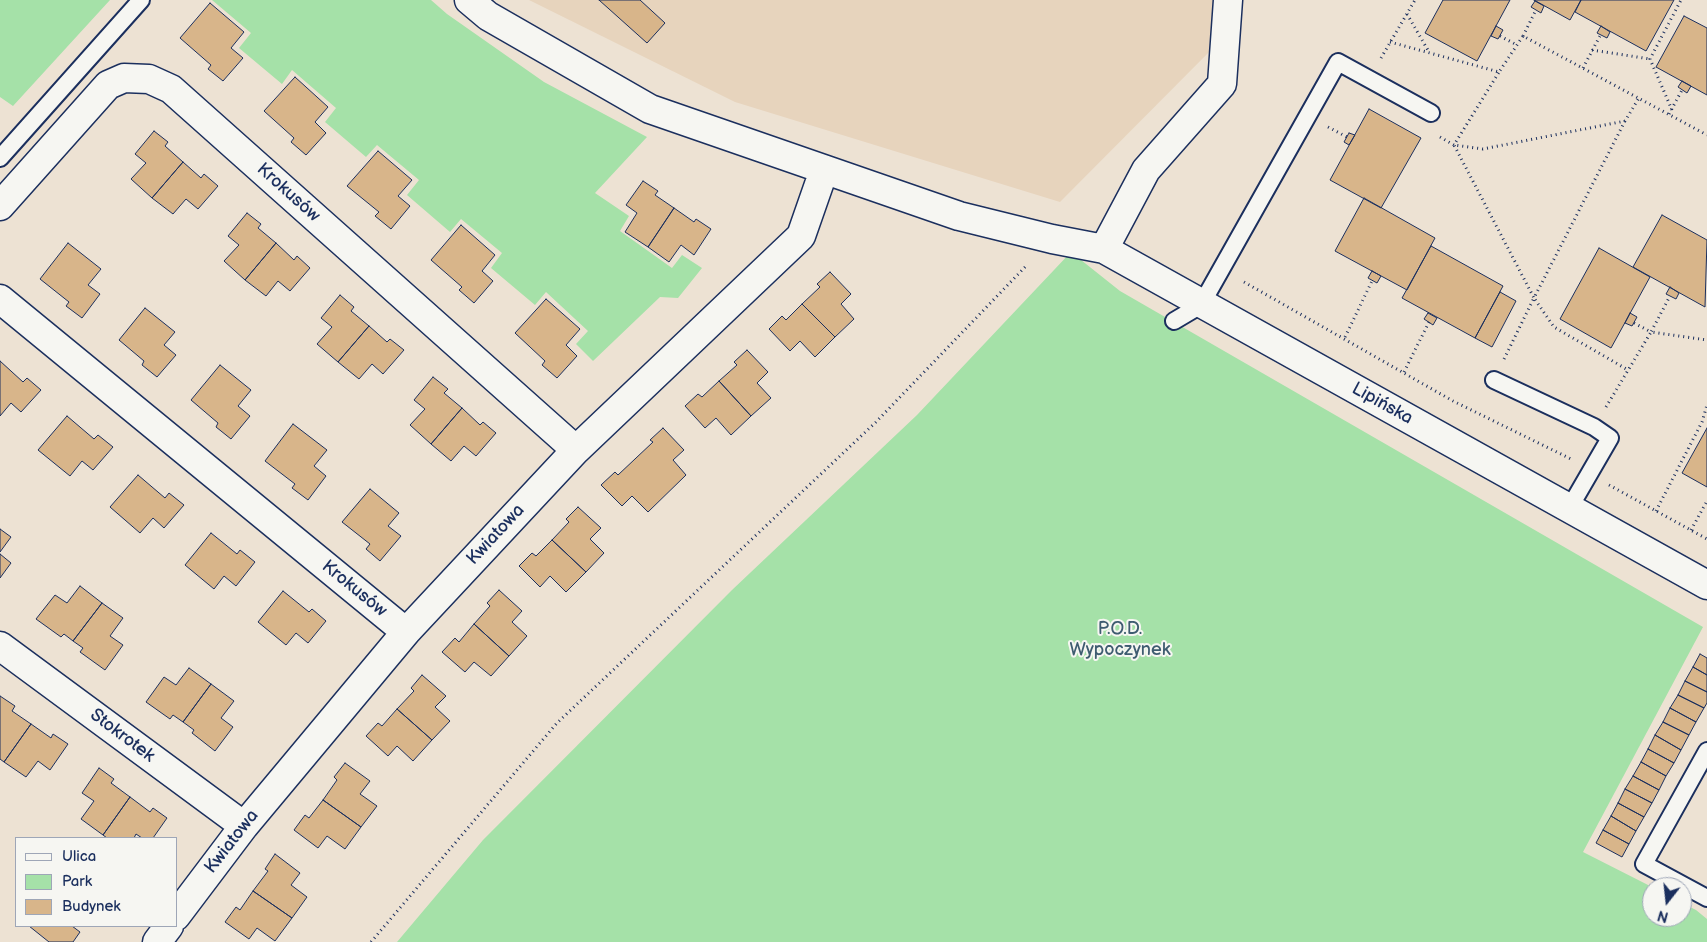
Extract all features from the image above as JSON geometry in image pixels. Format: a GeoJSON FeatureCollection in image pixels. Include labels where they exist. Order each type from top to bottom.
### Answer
{"type":"FeatureCollection","features":[{"type":"Feature","properties":{"kind":"street","name":"Lipińska"},"geometry":{"type":"LineString","coordinates":[[469,0],[488,16],[650,109],[959,216],[1104,250],[1570,507],[1707,585]]}},
{"type":"Feature","properties":{"kind":"street"},"geometry":{"type":"LineString","coordinates":[[1104,250],[1146,170],[1222,84],[1228,0]]}},
{"type":"Feature","properties":{"kind":"street","name":"Krokusów"},"geometry":{"type":"LineString","coordinates":[[0,206],[108,84],[124,78],[149,79],[171,89],[576,450]]}},
{"type":"Feature","properties":{"kind":"street","name":"Kwiatowa"},"geometry":{"type":"LineString","coordinates":[[178,913],[244,826],[406,632],[576,450],[801,236],[824,170]]}},
{"type":"Feature","properties":{"kind":"street","name":"Krokusów"},"geometry":{"type":"LineString","coordinates":[[0,299],[406,632]]}},
{"type":"Feature","properties":{"kind":"street","name":"Stokrotek"},"geometry":{"type":"LineString","coordinates":[[0,646],[244,826]]}},
{"type":"Feature","properties":{"kind":"street"},"geometry":{"type":"LineString","coordinates":[[157,942],[168,927]]}},
{"type":"Feature","properties":{"kind":"lane"},"geometry":{"type":"LineString","coordinates":[[0,158],[142,0]]}},
{"type":"Feature","properties":{"kind":"lane"},"geometry":{"type":"LineString","coordinates":[[1174,322],[1201,305],[1338,62],[1430,113]]}},
{"type":"Feature","properties":{"kind":"lane"},"geometry":{"type":"LineString","coordinates":[[1494,380],[1594,427],[1610,438],[1570,507]]}},
{"type":"Feature","properties":{"kind":"lane"},"geometry":{"type":"LineString","coordinates":[[1706,754],[1644,864],[1707,898]]}},
{"type":"Feature","properties":{"kind":"path"},"geometry":{"type":"LineString","coordinates":[[1415,0],[1390,42],[1499,72]]}},
{"type":"Feature","properties":{"kind":"path"},"geometry":{"type":"LineString","coordinates":[[1650,60],[1681,0]]}},
{"type":"Feature","properties":{"kind":"path"},"geometry":{"type":"LineString","coordinates":[[1454,145],[1523,36],[1536,10]]}},
{"type":"Feature","properties":{"kind":"path"},"geometry":{"type":"LineString","coordinates":[[1406,14],[1429,53]]}},
{"type":"Feature","properties":{"kind":"path"},"geometry":{"type":"LineString","coordinates":[[1583,68],[1601,34]]}},
{"type":"Feature","properties":{"kind":"path"},"geometry":{"type":"LineString","coordinates":[[1500,36],[1517,45]]}},
{"type":"Feature","properties":{"kind":"path"},"geometry":{"type":"LineString","coordinates":[[1523,36],[1707,135]]}},
{"type":"Feature","properties":{"kind":"path"},"geometry":{"type":"LineString","coordinates":[[1592,50],[1650,60]]}},
{"type":"Feature","properties":{"kind":"path"},"geometry":{"type":"LineString","coordinates":[[1650,60],[1672,110]]}},
{"type":"Feature","properties":{"kind":"path"},"geometry":{"type":"LineString","coordinates":[[1669,114],[1682,90]]}},
{"type":"Feature","properties":{"kind":"path"},"geometry":{"type":"LineString","coordinates":[[1494,380],[1625,121],[1639,98]]}},
{"type":"Feature","properties":{"kind":"path"},"geometry":{"type":"LineString","coordinates":[[1324,136],[1333,119]]}},
{"type":"Feature","properties":{"kind":"path"},"geometry":{"type":"LineString","coordinates":[[1438,136],[1454,145],[1483,149],[1625,121]]}},
{"type":"Feature","properties":{"kind":"path"},"geometry":{"type":"LineString","coordinates":[[1323,125],[1346,138]]}},
{"type":"Feature","properties":{"kind":"path"},"geometry":{"type":"LineString","coordinates":[[1454,145],[1534,298],[1554,327],[1628,370]]}},
{"type":"Feature","properties":{"kind":"path"},"geometry":{"type":"LineString","coordinates":[[371,942],[556,723],[876,422],[1052,239]]}},
{"type":"Feature","properties":{"kind":"path"},"geometry":{"type":"LineString","coordinates":[[1222,270],[1345,337],[1453,401],[1577,462],[1589,474],[1707,539]]}},
{"type":"Feature","properties":{"kind":"path"},"geometry":{"type":"LineString","coordinates":[[1244,282],[1249,273]]}},
{"type":"Feature","properties":{"kind":"path"},"geometry":{"type":"LineString","coordinates":[[1345,337],[1372,281]]}},
{"type":"Feature","properties":{"kind":"path"},"geometry":{"type":"LineString","coordinates":[[1594,427],[1651,332],[1670,296]]}},
{"type":"Feature","properties":{"kind":"path"},"geometry":{"type":"LineString","coordinates":[[1404,372],[1429,322]]}},
{"type":"Feature","properties":{"kind":"path"},"geometry":{"type":"LineString","coordinates":[[1634,323],[1651,332],[1707,340]]}},
{"type":"Feature","properties":{"kind":"path"},"geometry":{"type":"LineString","coordinates":[[1656,511],[1702,422],[1707,405]]}},
{"type":"Feature","properties":{"kind":"path"},"geometry":{"type":"LineString","coordinates":[[1691,530],[1707,501]]}},
{"type":"Feature","properties":{"kind":"shaded area"},"geometry":{"type":"Polygon","coordinates":[[[529,0],[1226,0],[1221,40],[1060,202],[735,102],[529,0]]]}},
{"type":"Feature","properties":{"kind":"green space"},"geometry":{"type":"Polygon","coordinates":[[[0,0],[110,0],[13,106],[0,97],[0,0]]]}},
{"type":"Feature","properties":{"kind":"green space"},"geometry":{"type":"Polygon","coordinates":[[[212,0],[431,0],[447,14],[544,82],[647,137],[595,193],[629,216],[620,231],[672,268],[682,255],[702,268],[678,298],[660,297],[593,361],[576,344],[588,331],[546,292],[535,305],[491,268],[502,253],[461,219],[450,232],[407,195],[419,180],[377,145],[366,157],[325,122],[336,108],[292,70],[282,84],[239,48],[251,33],[212,0]]]}},
{"type":"Feature","properties":{"kind":"green space","name":"P.O.D. Wypoczynek"},"geometry":{"type":"Polygon","coordinates":[[[1071,252],[1120,291],[1703,627],[1583,852],[1642,882],[1642,927],[1692,927],[1692,908],[1707,919],[1707,942],[397,942],[483,840],[732,590],[917,415],[1071,252]]]}},
{"type":"Feature","properties":{"kind":"building"},"geometry":{"type":"Polygon","coordinates":[[[599,0],[640,0],[665,23],[647,43],[599,0]]]}},
{"type":"Feature","properties":{"kind":"building"},"geometry":{"type":"Polygon","coordinates":[[[1443,0],[1510,0],[1477,61],[1425,33],[1443,0]]]}},
{"type":"Feature","properties":{"kind":"building"},"geometry":{"type":"Polygon","coordinates":[[[1534,0],[1581,0],[1570,20],[1534,0]]]}},
{"type":"Feature","properties":{"kind":"building"},"geometry":{"type":"Polygon","coordinates":[[[1581,0],[1674,0],[1646,51],[1575,12],[1581,0]]]}},
{"type":"Feature","properties":{"kind":"building"},"geometry":{"type":"Polygon","coordinates":[[[1535,1],[1544,6],[1541,13],[1531,7],[1535,1]]]}},
{"type":"Feature","properties":{"kind":"building"},"geometry":{"type":"Polygon","coordinates":[[[210,3],[244,32],[231,48],[243,58],[223,81],[208,69],[211,65],[180,38],[210,3]]]}},
{"type":"Feature","properties":{"kind":"building"},"geometry":{"type":"Polygon","coordinates":[[[1684,16],[1707,28],[1707,95],[1656,67],[1684,16]]]}},
{"type":"Feature","properties":{"kind":"building"},"geometry":{"type":"Polygon","coordinates":[[[1496,26],[1503,30],[1498,39],[1491,36],[1496,26]]]}},
{"type":"Feature","properties":{"kind":"building"},"geometry":{"type":"Polygon","coordinates":[[[1601,26],[1610,32],[1607,38],[1597,33],[1601,26]]]}},
{"type":"Feature","properties":{"kind":"building"},"geometry":{"type":"Polygon","coordinates":[[[295,77],[328,107],[315,122],[326,133],[306,155],[291,142],[294,138],[264,111],[295,77]]]}},
{"type":"Feature","properties":{"kind":"building"},"geometry":{"type":"Polygon","coordinates":[[[1682,81],[1691,86],[1687,93],[1678,87],[1682,81]]]}},
{"type":"Feature","properties":{"kind":"building"},"geometry":{"type":"Polygon","coordinates":[[[1369,109],[1421,138],[1381,208],[1330,180],[1369,109]]]}},
{"type":"Feature","properties":{"kind":"building"},"geometry":{"type":"Polygon","coordinates":[[[154,131],[168,142],[165,146],[183,162],[152,198],[131,179],[146,163],[135,154],[154,131]]]}},
{"type":"Feature","properties":{"kind":"building"},"geometry":{"type":"Polygon","coordinates":[[[1349,133],[1355,135],[1349,145],[1344,142],[1349,133]]]}},
{"type":"Feature","properties":{"kind":"building"},"geometry":{"type":"Polygon","coordinates":[[[378,151],[412,180],[398,196],[410,206],[391,229],[375,216],[379,212],[347,186],[378,151]]]}},
{"type":"Feature","properties":{"kind":"building"},"geometry":{"type":"Polygon","coordinates":[[[183,162],[201,178],[204,174],[218,186],[198,209],[186,199],[173,214],[152,198],[183,162]]]}},
{"type":"Feature","properties":{"kind":"building"},"geometry":{"type":"Polygon","coordinates":[[[643,181],[658,191],[655,195],[674,208],[648,247],[625,232],[637,213],[626,205],[643,181]]]}},
{"type":"Feature","properties":{"kind":"building"},"geometry":{"type":"Polygon","coordinates":[[[1364,198],[1435,238],[1407,290],[1335,251],[1364,198]]]}},
{"type":"Feature","properties":{"kind":"building"},"geometry":{"type":"Polygon","coordinates":[[[674,208],[694,222],[696,219],[711,229],[694,255],[681,245],[669,262],[648,247],[674,208]]]}},
{"type":"Feature","properties":{"kind":"building"},"geometry":{"type":"Polygon","coordinates":[[[247,213],[261,224],[258,228],[276,243],[245,280],[224,261],[239,245],[228,236],[247,213]]]}},
{"type":"Feature","properties":{"kind":"building"},"geometry":{"type":"Polygon","coordinates":[[[1662,215],[1707,240],[1705,307],[1633,267],[1662,215]]]}},
{"type":"Feature","properties":{"kind":"building"},"geometry":{"type":"Polygon","coordinates":[[[461,225],[495,255],[482,271],[493,281],[474,303],[459,290],[462,287],[431,260],[461,225]]]}},
{"type":"Feature","properties":{"kind":"building"},"geometry":{"type":"Polygon","coordinates":[[[68,243],[101,269],[88,285],[100,294],[82,318],[66,306],[69,302],[40,279],[68,243]]]}},
{"type":"Feature","properties":{"kind":"building"},"geometry":{"type":"Polygon","coordinates":[[[276,243],[294,260],[297,256],[310,268],[290,291],[278,281],[266,296],[245,280],[276,243]]]}},
{"type":"Feature","properties":{"kind":"building"},"geometry":{"type":"Polygon","coordinates":[[[1431,246],[1503,286],[1475,338],[1402,298],[1431,246]]]}},
{"type":"Feature","properties":{"kind":"building"},"geometry":{"type":"Polygon","coordinates":[[[1599,248],[1650,277],[1611,348],[1560,319],[1599,248]]]}},
{"type":"Feature","properties":{"kind":"building"},"geometry":{"type":"Polygon","coordinates":[[[1372,271],[1381,276],[1377,283],[1368,278],[1372,271]]]}},
{"type":"Feature","properties":{"kind":"building"},"geometry":{"type":"Polygon","coordinates":[[[830,272],[851,294],[841,304],[854,319],[835,337],[802,304],[820,287],[817,284],[830,272]]]}},
{"type":"Feature","properties":{"kind":"building"},"geometry":{"type":"Polygon","coordinates":[[[1670,287],[1679,293],[1676,299],[1666,294],[1670,287]]]}},
{"type":"Feature","properties":{"kind":"building"},"geometry":{"type":"Polygon","coordinates":[[[1500,292],[1516,301],[1492,347],[1475,338],[1500,292]]]}},
{"type":"Feature","properties":{"kind":"building"},"geometry":{"type":"Polygon","coordinates":[[[340,295],[354,307],[351,311],[369,326],[338,362],[317,344],[332,327],[321,318],[340,295]]]}},
{"type":"Feature","properties":{"kind":"building"},"geometry":{"type":"Polygon","coordinates":[[[546,299],[580,329],[566,345],[577,356],[557,378],[542,365],[545,361],[515,333],[546,299]]]}},
{"type":"Feature","properties":{"kind":"building"},"geometry":{"type":"Polygon","coordinates":[[[802,304],[835,337],[815,357],[800,341],[790,351],[769,329],[782,316],[786,320],[802,304]]]}},
{"type":"Feature","properties":{"kind":"building"},"geometry":{"type":"Polygon","coordinates":[[[145,308],[175,332],[164,345],[176,355],[157,377],[142,365],[144,361],[119,340],[145,308]]]}},
{"type":"Feature","properties":{"kind":"building"},"geometry":{"type":"Polygon","coordinates":[[[1428,313],[1437,318],[1433,325],[1424,319],[1428,313]]]}},
{"type":"Feature","properties":{"kind":"building"},"geometry":{"type":"Polygon","coordinates":[[[1630,313],[1637,317],[1632,326],[1625,323],[1630,313]]]}},
{"type":"Feature","properties":{"kind":"building"},"geometry":{"type":"Polygon","coordinates":[[[369,326],[387,342],[390,339],[404,350],[383,374],[372,364],[359,379],[338,362],[369,326]]]}},
{"type":"Feature","properties":{"kind":"building"},"geometry":{"type":"Polygon","coordinates":[[[747,350],[768,372],[757,383],[771,398],[751,416],[719,381],[737,365],[734,362],[747,350]]]}},
{"type":"Feature","properties":{"kind":"building"},"geometry":{"type":"Polygon","coordinates":[[[0,361],[23,382],[27,378],[41,390],[21,412],[11,403],[0,416],[0,361]]]}},
{"type":"Feature","properties":{"kind":"building"},"geometry":{"type":"Polygon","coordinates":[[[220,365],[251,390],[238,406],[250,416],[231,439],[216,427],[218,423],[191,400],[220,365]]]}},
{"type":"Feature","properties":{"kind":"building"},"geometry":{"type":"Polygon","coordinates":[[[433,377],[448,389],[444,393],[462,408],[431,444],[410,425],[425,409],[414,400],[433,377]]]}},
{"type":"Feature","properties":{"kind":"building"},"geometry":{"type":"Polygon","coordinates":[[[719,381],[751,416],[731,435],[716,418],[705,428],[685,406],[698,394],[702,397],[719,381]]]}},
{"type":"Feature","properties":{"kind":"building"},"geometry":{"type":"Polygon","coordinates":[[[462,408],[480,425],[483,422],[496,433],[476,456],[464,446],[451,461],[431,444],[462,408]]]}},
{"type":"Feature","properties":{"kind":"building"},"geometry":{"type":"Polygon","coordinates":[[[67,416],[94,439],[98,435],[113,447],[93,470],[82,461],[70,476],[38,450],[67,416]]]}},
{"type":"Feature","properties":{"kind":"building"},"geometry":{"type":"Polygon","coordinates":[[[293,424],[327,450],[314,466],[326,476],[308,500],[292,488],[295,484],[265,461],[293,424]]]}},
{"type":"Feature","properties":{"kind":"building"},"geometry":{"type":"Polygon","coordinates":[[[663,428],[684,450],[673,460],[686,475],[648,512],[632,496],[622,506],[601,485],[615,472],[618,475],[653,442],[650,440],[663,428]]]}},
{"type":"Feature","properties":{"kind":"building"},"geometry":{"type":"Polygon","coordinates":[[[1707,428],[1707,487],[1682,473],[1707,428]]]}},
{"type":"Feature","properties":{"kind":"building"},"geometry":{"type":"Polygon","coordinates":[[[138,475],[165,498],[169,493],[184,505],[164,528],[153,518],[140,533],[110,507],[138,475]]]}},
{"type":"Feature","properties":{"kind":"building"},"geometry":{"type":"Polygon","coordinates":[[[370,489],[399,513],[388,526],[401,536],[380,561],[366,549],[370,544],[342,522],[370,489]]]}},
{"type":"Feature","properties":{"kind":"building"},"geometry":{"type":"Polygon","coordinates":[[[578,507],[601,528],[590,539],[604,553],[586,572],[552,540],[569,522],[566,519],[578,507]]]}},
{"type":"Feature","properties":{"kind":"building"},"geometry":{"type":"Polygon","coordinates":[[[0,529],[11,537],[0,552],[0,529]]]}},
{"type":"Feature","properties":{"kind":"building"},"geometry":{"type":"Polygon","coordinates":[[[211,533],[237,554],[240,550],[255,562],[236,586],[224,576],[214,589],[185,565],[211,533]]]}},
{"type":"Feature","properties":{"kind":"building"},"geometry":{"type":"Polygon","coordinates":[[[552,540],[586,572],[566,592],[550,576],[540,587],[519,566],[532,553],[536,556],[552,540]]]}},
{"type":"Feature","properties":{"kind":"building"},"geometry":{"type":"Polygon","coordinates":[[[0,554],[11,563],[0,578],[0,554]]]}},
{"type":"Feature","properties":{"kind":"building"},"geometry":{"type":"Polygon","coordinates":[[[80,586],[102,603],[73,641],[64,634],[61,637],[36,619],[55,595],[67,603],[80,586]]]}},
{"type":"Feature","properties":{"kind":"building"},"geometry":{"type":"Polygon","coordinates":[[[499,590],[522,611],[512,622],[527,636],[509,656],[474,624],[490,606],[487,603],[499,590]]]}},
{"type":"Feature","properties":{"kind":"building"},"geometry":{"type":"Polygon","coordinates":[[[283,591],[309,612],[312,609],[326,621],[308,643],[296,633],[286,645],[258,622],[283,591]]]}},
{"type":"Feature","properties":{"kind":"building"},"geometry":{"type":"Polygon","coordinates":[[[102,603],[123,618],[110,636],[123,645],[105,670],[80,652],[83,648],[73,641],[102,603]]]}},
{"type":"Feature","properties":{"kind":"building"},"geometry":{"type":"Polygon","coordinates":[[[474,624],[509,656],[491,676],[474,662],[465,672],[442,652],[455,638],[459,642],[474,624]]]}},
{"type":"Feature","properties":{"kind":"building"},"geometry":{"type":"Polygon","coordinates":[[[1700,654],[1707,658],[1707,675],[1693,667],[1700,654]]]}},
{"type":"Feature","properties":{"kind":"building"},"geometry":{"type":"Polygon","coordinates":[[[1693,667],[1707,675],[1707,692],[1685,681],[1693,667]]]}},
{"type":"Feature","properties":{"kind":"building"},"geometry":{"type":"Polygon","coordinates":[[[189,668],[211,684],[183,722],[173,715],[170,719],[146,702],[164,677],[176,685],[189,668]]]}},
{"type":"Feature","properties":{"kind":"building"},"geometry":{"type":"Polygon","coordinates":[[[422,675],[446,696],[435,707],[450,721],[432,740],[397,709],[414,691],[411,688],[422,675]]]}},
{"type":"Feature","properties":{"kind":"building"},"geometry":{"type":"Polygon","coordinates":[[[1685,681],[1707,692],[1707,703],[1704,708],[1678,695],[1685,681]]]}},
{"type":"Feature","properties":{"kind":"building"},"geometry":{"type":"Polygon","coordinates":[[[211,684],[234,701],[221,718],[233,727],[215,751],[192,733],[194,730],[183,722],[211,684]]]}},
{"type":"Feature","properties":{"kind":"building"},"geometry":{"type":"Polygon","coordinates":[[[1678,695],[1704,708],[1696,722],[1670,708],[1678,695]]]}},
{"type":"Feature","properties":{"kind":"building"},"geometry":{"type":"Polygon","coordinates":[[[0,696],[15,706],[12,711],[31,724],[4,762],[0,759],[0,696]]]}},
{"type":"Feature","properties":{"kind":"building"},"geometry":{"type":"Polygon","coordinates":[[[1670,708],[1696,722],[1689,735],[1663,722],[1670,708]]]}},
{"type":"Feature","properties":{"kind":"building"},"geometry":{"type":"Polygon","coordinates":[[[397,709],[432,740],[413,761],[397,746],[388,756],[366,736],[378,723],[382,726],[397,709]]]}},
{"type":"Feature","properties":{"kind":"building"},"geometry":{"type":"Polygon","coordinates":[[[1663,722],[1689,735],[1681,750],[1655,735],[1663,722]]]}},
{"type":"Feature","properties":{"kind":"building"},"geometry":{"type":"Polygon","coordinates":[[[31,724],[51,738],[53,734],[68,744],[50,770],[38,761],[26,777],[4,762],[31,724]]]}},
{"type":"Feature","properties":{"kind":"building"},"geometry":{"type":"Polygon","coordinates":[[[1655,735],[1681,750],[1674,763],[1648,749],[1655,735]]]}},
{"type":"Feature","properties":{"kind":"building"},"geometry":{"type":"Polygon","coordinates":[[[1648,749],[1674,763],[1666,776],[1641,762],[1648,749]]]}},
{"type":"Feature","properties":{"kind":"building"},"geometry":{"type":"Polygon","coordinates":[[[1641,762],[1666,776],[1659,790],[1633,776],[1641,762]]]}},
{"type":"Feature","properties":{"kind":"building"},"geometry":{"type":"Polygon","coordinates":[[[345,763],[370,781],[360,794],[377,806],[361,827],[323,800],[337,780],[334,777],[345,763]]]}},
{"type":"Feature","properties":{"kind":"building"},"geometry":{"type":"Polygon","coordinates":[[[99,768],[114,779],[111,783],[130,797],[103,835],[81,819],[94,801],[82,793],[99,768]]]}},
{"type":"Feature","properties":{"kind":"building"},"geometry":{"type":"Polygon","coordinates":[[[1633,776],[1659,790],[1652,803],[1625,789],[1633,776]]]}},
{"type":"Feature","properties":{"kind":"building"},"geometry":{"type":"Polygon","coordinates":[[[1625,789],[1652,803],[1644,817],[1618,803],[1625,789]]]}},
{"type":"Feature","properties":{"kind":"building"},"geometry":{"type":"Polygon","coordinates":[[[130,797],[150,812],[153,808],[167,818],[154,837],[140,837],[136,834],[134,837],[106,837],[103,835],[130,797]]]}},
{"type":"Feature","properties":{"kind":"building"},"geometry":{"type":"Polygon","coordinates":[[[323,800],[361,827],[345,849],[327,836],[318,848],[294,830],[305,815],[309,818],[323,800]]]}},
{"type":"Feature","properties":{"kind":"building"},"geometry":{"type":"Polygon","coordinates":[[[1618,803],[1644,817],[1636,831],[1611,816],[1618,803]]]}},
{"type":"Feature","properties":{"kind":"building"},"geometry":{"type":"Polygon","coordinates":[[[1611,816],[1636,831],[1629,844],[1603,830],[1611,816]]]}},
{"type":"Feature","properties":{"kind":"building"},"geometry":{"type":"Polygon","coordinates":[[[1603,830],[1629,844],[1622,857],[1596,843],[1603,830]]]}},
{"type":"Feature","properties":{"kind":"building"},"geometry":{"type":"Polygon","coordinates":[[[275,854],[300,873],[291,885],[307,897],[292,918],[253,891],[268,871],[265,869],[275,854]]]}},
{"type":"Feature","properties":{"kind":"building"},"geometry":{"type":"Polygon","coordinates":[[[253,891],[292,918],[275,941],[257,928],[249,939],[225,922],[236,907],[240,910],[253,891]]]}},
{"type":"Feature","properties":{"kind":"building"},"geometry":{"type":"Polygon","coordinates":[[[30,927],[73,927],[80,932],[73,942],[49,942],[30,927]]]}}]}
